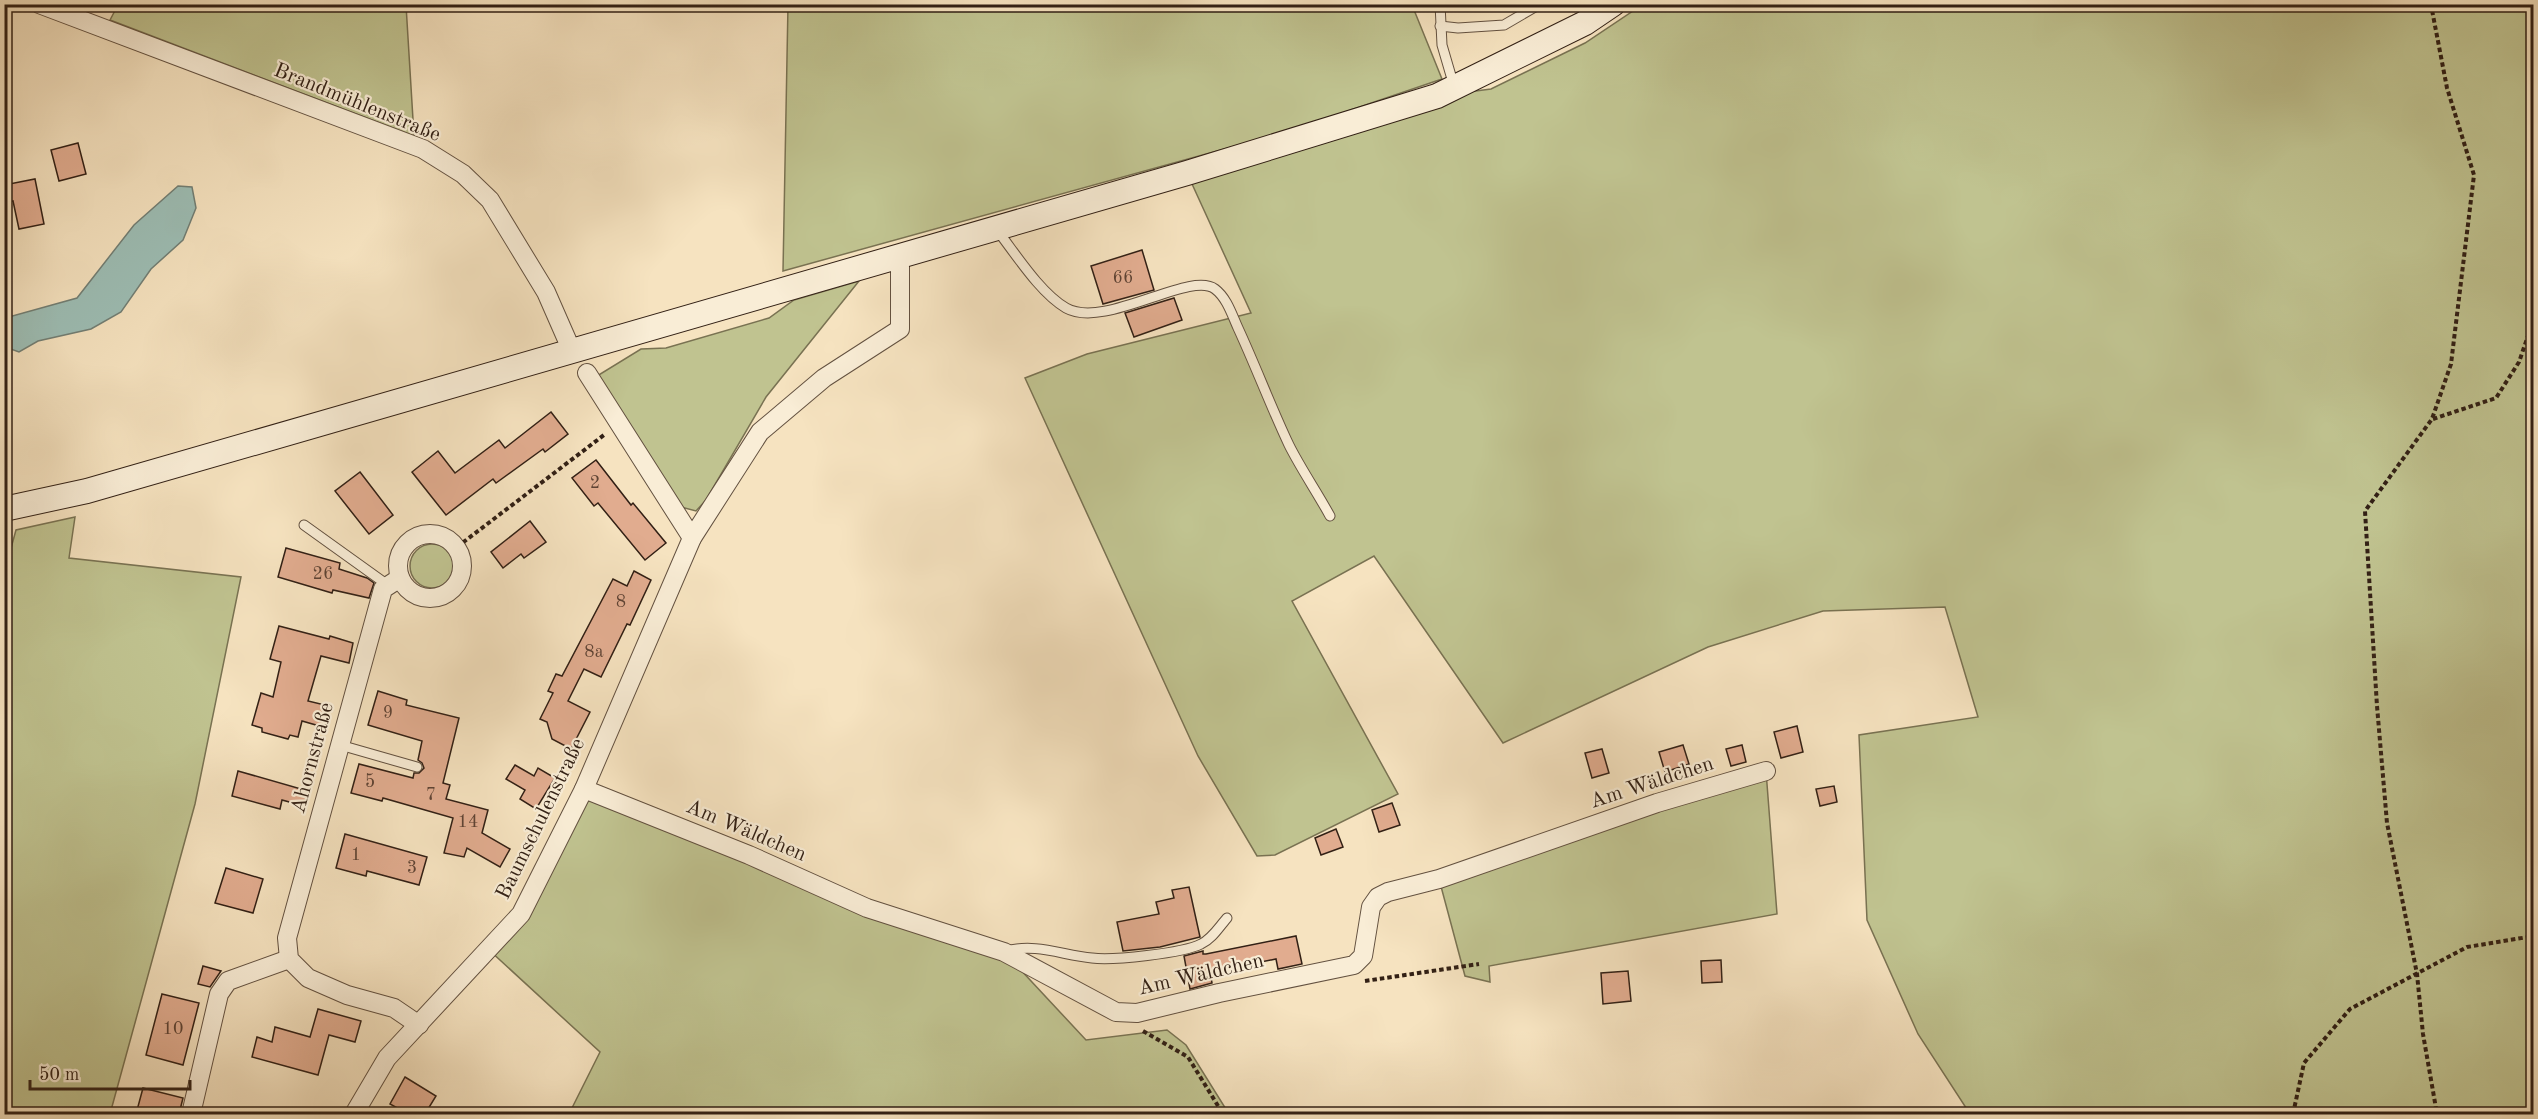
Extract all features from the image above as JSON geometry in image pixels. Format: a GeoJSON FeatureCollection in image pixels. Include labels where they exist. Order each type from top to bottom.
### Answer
{"type":"FeatureCollection","features":[{"type":"Feature","properties":{"kind":"main road"},"geometry":{"type":"LineString","coordinates":[[4,509],[87,491],[1210,166],[1437,96],[1585,23],[1613,4]]}},
{"type":"Feature","properties":{"kind":"street","name":"Brandmühlenstraße"},"geometry":{"type":"LineString","coordinates":[[39,4],[423,149],[463,174],[490,200],[546,291],[572,349]]}},
{"type":"Feature","properties":{"kind":"street","name":"Baumschulenstraße"},"geometry":{"type":"LineString","coordinates":[[354,1114],[387,1058],[521,914],[584,789],[692,538],[759,432],[824,378],[900,329],[898,256]]}},
{"type":"Feature","properties":{"kind":"street"},"geometry":{"type":"LineString","coordinates":[[587,373],[692,538]]}},
{"type":"Feature","properties":{"kind":"street","name":"Ahornstraße"},"geometry":{"type":"LineString","coordinates":[[289,959],[287,938],[383,589],[394,582],[399,560],[407,543],[423,534],[442,536],[457,547]]}},
{"type":"Feature","properties":{"kind":"street"},"geometry":{"type":"LineString","coordinates":[[394,582],[423,598],[439,597],[452,590],[461,577],[462,561],[457,547]]}},
{"type":"Feature","properties":{"kind":"street","name":"Am Wäldchen"},"geometry":{"type":"LineString","coordinates":[[584,789],[749,855],[867,908],[1004,952],[1116,1012],[1137,1013],[1219,993],[1354,965],[1363,956],[1371,907],[1378,897],[1388,892],[1439,879],[1658,803],[1766,771]]}},
{"type":"Feature","properties":{"kind":"street"},"geometry":{"type":"LineString","coordinates":[[191,1114],[219,994],[228,981],[289,959],[308,978],[347,995],[394,1008],[419,1025]]}},
{"type":"Feature","properties":{"kind":"lane"},"geometry":{"type":"LineString","coordinates":[[1440,4],[1442,45],[1454,88]]}},
{"type":"Feature","properties":{"kind":"lane"},"geometry":{"type":"LineString","coordinates":[[1440,26],[1458,28],[1504,25],[1540,4]]}},
{"type":"Feature","properties":{"kind":"lane"},"geometry":{"type":"LineString","coordinates":[[995,228],[1038,282],[1067,309],[1090,313],[1111,310],[1188,287],[1209,286],[1217,290],[1226,302],[1244,339],[1290,446],[1330,516]]}},
{"type":"Feature","properties":{"kind":"lane"},"geometry":{"type":"LineString","coordinates":[[304,525],[394,582]]}},
{"type":"Feature","properties":{"kind":"lane"},"geometry":{"type":"LineString","coordinates":[[340,745],[417,767]]}},
{"type":"Feature","properties":{"kind":"lane"},"geometry":{"type":"LineString","coordinates":[[1004,952],[1023,947],[1094,959],[1138,957],[1200,945],[1212,936],[1227,918]]}},
{"type":"Feature","properties":{"kind":"path"},"geometry":{"type":"LineString","coordinates":[[2430,4],[2447,87],[2474,175],[2451,364],[2432,419],[2366,511],[2377,706],[2387,823],[2416,974],[2423,1034],[2437,1114]]}},
{"type":"Feature","properties":{"kind":"path"},"geometry":{"type":"LineString","coordinates":[[2432,10],[2434,4]]}},
{"type":"Feature","properties":{"kind":"path"},"geometry":{"type":"LineString","coordinates":[[2432,419],[2496,398],[2519,362],[2530,330],[2534,325]]}},
{"type":"Feature","properties":{"kind":"path"},"geometry":{"type":"LineString","coordinates":[[457,547],[620,423]]}},
{"type":"Feature","properties":{"kind":"path"},"geometry":{"type":"LineString","coordinates":[[2293,1114],[2304,1063],[2350,1009],[2467,947],[2534,936]]}},
{"type":"Feature","properties":{"kind":"path"},"geometry":{"type":"LineString","coordinates":[[1363,981],[1479,964]]}},
{"type":"Feature","properties":{"kind":"path"},"geometry":{"type":"LineString","coordinates":[[1135,1026],[1188,1057],[1223,1114]]}},
{"type":"Feature","properties":{"kind":"green space"},"geometry":{"type":"Polygon","coordinates":[[[118,5],[406,5],[414,136],[110,20],[118,5]]]}},
{"type":"Feature","properties":{"kind":"green space"},"geometry":{"type":"Polygon","coordinates":[[[788,5],[1412,5],[1442,79],[1289,131],[783,271],[788,5]]]}},
{"type":"Feature","properties":{"kind":"green space"},"geometry":{"type":"Polygon","coordinates":[[[1642,5],[2533,5],[2533,1114],[1970,1114],[1918,1034],[1867,920],[1859,735],[1978,717],[1945,607],[1823,611],[1708,647],[1503,743],[1374,556],[1292,601],[1398,794],[1275,855],[1257,856],[1198,756],[1025,378],[1087,354],[1251,313],[1187,173],[1437,96],[1491,89],[1585,43],[1642,5]]]}},
{"type":"Feature","properties":{"kind":"green space"},"geometry":{"type":"Polygon","coordinates":[[[859,281],[766,397],[706,500],[696,511],[681,507],[597,376],[641,349],[666,348],[769,318],[794,300],[859,281]]]}},
{"type":"Feature","properties":{"kind":"green space"},"geometry":{"type":"Polygon","coordinates":[[[75,517],[69,558],[241,577],[195,804],[110,1114],[5,1114],[5,570],[16,530],[75,517]]]}},
{"type":"Feature","properties":{"kind":"green space"},"geometry":{"type":"Polygon","coordinates":[[[432,544],[447,551],[454,566],[447,581],[432,588],[417,581],[410,566],[417,551],[432,544]]]}},
{"type":"Feature","properties":{"kind":"green space"},"geometry":{"type":"Polygon","coordinates":[[[1766,771],[1777,914],[1489,966],[1490,982],[1465,976],[1439,879],[1766,771]]]}},
{"type":"Feature","properties":{"kind":"green space"},"geometry":{"type":"Polygon","coordinates":[[[584,789],[1004,952],[1086,1040],[1167,1030],[1186,1045],[1229,1114],[569,1114],[600,1052],[488,949],[521,914],[584,789]]]}},
{"type":"Feature","properties":{"kind":"water"},"geometry":{"type":"Polygon","coordinates":[[[178,186],[192,187],[196,208],[183,240],[151,269],[121,312],[91,329],[38,341],[19,352],[5,347],[5,318],[77,298],[134,225],[178,186]]]}},
{"type":"Feature","properties":{"kind":"building"},"geometry":{"type":"Polygon","coordinates":[[[78,143],[86,174],[59,181],[51,150],[78,143]]]}},
{"type":"Feature","properties":{"kind":"building"},"geometry":{"type":"Polygon","coordinates":[[[35,179],[44,224],[19,229],[13,201],[4,203],[4,185],[35,179]]]}},
{"type":"Feature","properties":{"kind":"building"},"geometry":{"type":"Polygon","coordinates":[[[1142,250],[1154,290],[1103,304],[1091,266],[1142,250]]]}},
{"type":"Feature","properties":{"kind":"building"},"geometry":{"type":"Polygon","coordinates":[[[1174,298],[1182,320],[1134,337],[1125,313],[1174,298]]]}},
{"type":"Feature","properties":{"kind":"building"},"geometry":{"type":"Polygon","coordinates":[[[551,412],[568,434],[545,452],[543,449],[496,483],[493,479],[446,515],[412,472],[438,451],[455,473],[499,440],[505,448],[551,412]]]}},
{"type":"Feature","properties":{"kind":"building"},"geometry":{"type":"Polygon","coordinates":[[[596,460],[631,505],[633,503],[666,543],[645,560],[598,503],[594,506],[572,478],[596,460]]]}},
{"type":"Feature","properties":{"kind":"building"},"geometry":{"type":"Polygon","coordinates":[[[360,472],[393,515],[369,534],[335,491],[360,472]]]}},
{"type":"Feature","properties":{"kind":"building"},"geometry":{"type":"Polygon","coordinates":[[[530,521],[546,542],[524,558],[521,554],[503,568],[491,552],[530,521]]]}},
{"type":"Feature","properties":{"kind":"building"},"geometry":{"type":"Polygon","coordinates":[[[286,548],[340,563],[339,569],[367,578],[374,583],[369,598],[333,590],[332,593],[278,577],[286,548]]]}},
{"type":"Feature","properties":{"kind":"building"},"geometry":{"type":"Polygon","coordinates":[[[634,571],[651,580],[630,625],[627,624],[601,677],[584,669],[568,701],[590,712],[571,749],[552,739],[547,722],[540,719],[553,693],[548,691],[556,674],[562,676],[613,579],[627,586],[634,571]]]}},
{"type":"Feature","properties":{"kind":"building"},"geometry":{"type":"Polygon","coordinates":[[[279,626],[353,643],[349,663],[321,656],[308,701],[329,706],[323,727],[302,721],[298,737],[290,735],[288,739],[262,732],[262,728],[252,725],[261,693],[273,697],[281,662],[270,659],[279,626]]]}},
{"type":"Feature","properties":{"kind":"building"},"geometry":{"type":"Polygon","coordinates":[[[378,691],[407,700],[406,705],[459,718],[443,783],[450,785],[446,799],[488,810],[482,833],[510,849],[500,867],[467,848],[464,857],[444,853],[453,818],[383,798],[382,801],[351,793],[359,764],[413,778],[414,773],[419,773],[424,768],[418,760],[422,741],[368,725],[378,691]]]}},
{"type":"Feature","properties":{"kind":"building"},"geometry":{"type":"Polygon","coordinates":[[[1797,726],[1803,752],[1781,758],[1774,732],[1797,726]]]}},
{"type":"Feature","properties":{"kind":"building"},"geometry":{"type":"Polygon","coordinates":[[[1683,745],[1689,764],[1665,772],[1659,752],[1683,745]]]}},
{"type":"Feature","properties":{"kind":"building"},"geometry":{"type":"Polygon","coordinates":[[[1742,745],[1746,762],[1731,766],[1726,749],[1742,745]]]}},
{"type":"Feature","properties":{"kind":"building"},"geometry":{"type":"Polygon","coordinates":[[[1602,749],[1609,773],[1592,778],[1585,753],[1602,749]]]}},
{"type":"Feature","properties":{"kind":"building"},"geometry":{"type":"Polygon","coordinates":[[[515,765],[534,776],[538,768],[555,778],[536,809],[520,799],[525,790],[506,779],[515,765]]]}},
{"type":"Feature","properties":{"kind":"building"},"geometry":{"type":"Polygon","coordinates":[[[238,771],[308,791],[304,806],[282,800],[280,809],[232,796],[238,771]]]}},
{"type":"Feature","properties":{"kind":"building"},"geometry":{"type":"Polygon","coordinates":[[[1834,786],[1837,802],[1820,806],[1816,789],[1834,786]]]}},
{"type":"Feature","properties":{"kind":"building"},"geometry":{"type":"Polygon","coordinates":[[[1392,803],[1400,825],[1379,832],[1372,810],[1392,803]]]}},
{"type":"Feature","properties":{"kind":"building"},"geometry":{"type":"Polygon","coordinates":[[[1336,829],[1343,847],[1321,855],[1315,838],[1336,829]]]}},
{"type":"Feature","properties":{"kind":"building"},"geometry":{"type":"Polygon","coordinates":[[[345,834],[427,857],[419,885],[367,871],[366,876],[336,868],[345,834]]]}},
{"type":"Feature","properties":{"kind":"building"},"geometry":{"type":"Polygon","coordinates":[[[226,868],[263,879],[253,913],[215,903],[226,868]]]}},
{"type":"Feature","properties":{"kind":"building"},"geometry":{"type":"Polygon","coordinates":[[[1189,887],[1200,937],[1160,947],[1123,951],[1117,922],[1159,914],[1156,902],[1174,898],[1172,890],[1189,887]]]}},
{"type":"Feature","properties":{"kind":"building"},"geometry":{"type":"Polygon","coordinates":[[[1296,936],[1302,964],[1278,969],[1276,959],[1210,972],[1212,983],[1190,989],[1184,956],[1203,951],[1203,954],[1206,954],[1296,936]]]}},
{"type":"Feature","properties":{"kind":"building"},"geometry":{"type":"Polygon","coordinates":[[[1721,960],[1722,982],[1702,983],[1701,961],[1721,960]]]}},
{"type":"Feature","properties":{"kind":"building"},"geometry":{"type":"Polygon","coordinates":[[[203,966],[221,971],[210,987],[198,984],[203,966]]]}},
{"type":"Feature","properties":{"kind":"building"},"geometry":{"type":"Polygon","coordinates":[[[1628,971],[1631,1001],[1603,1004],[1601,973],[1628,971]]]}},
{"type":"Feature","properties":{"kind":"building"},"geometry":{"type":"Polygon","coordinates":[[[162,994],[199,1003],[183,1065],[146,1055],[162,994]]]}},
{"type":"Feature","properties":{"kind":"building"},"geometry":{"type":"Polygon","coordinates":[[[318,1009],[361,1021],[355,1042],[329,1035],[318,1075],[252,1057],[257,1037],[272,1042],[275,1027],[310,1037],[318,1009]]]}},
{"type":"Feature","properties":{"kind":"building"},"geometry":{"type":"Polygon","coordinates":[[[405,1077],[436,1096],[425,1114],[408,1114],[390,1104],[405,1077]]]}},
{"type":"Feature","properties":{"kind":"building"},"geometry":{"type":"Polygon","coordinates":[[[143,1088],[183,1098],[179,1114],[136,1114],[143,1088]]]}}]}
